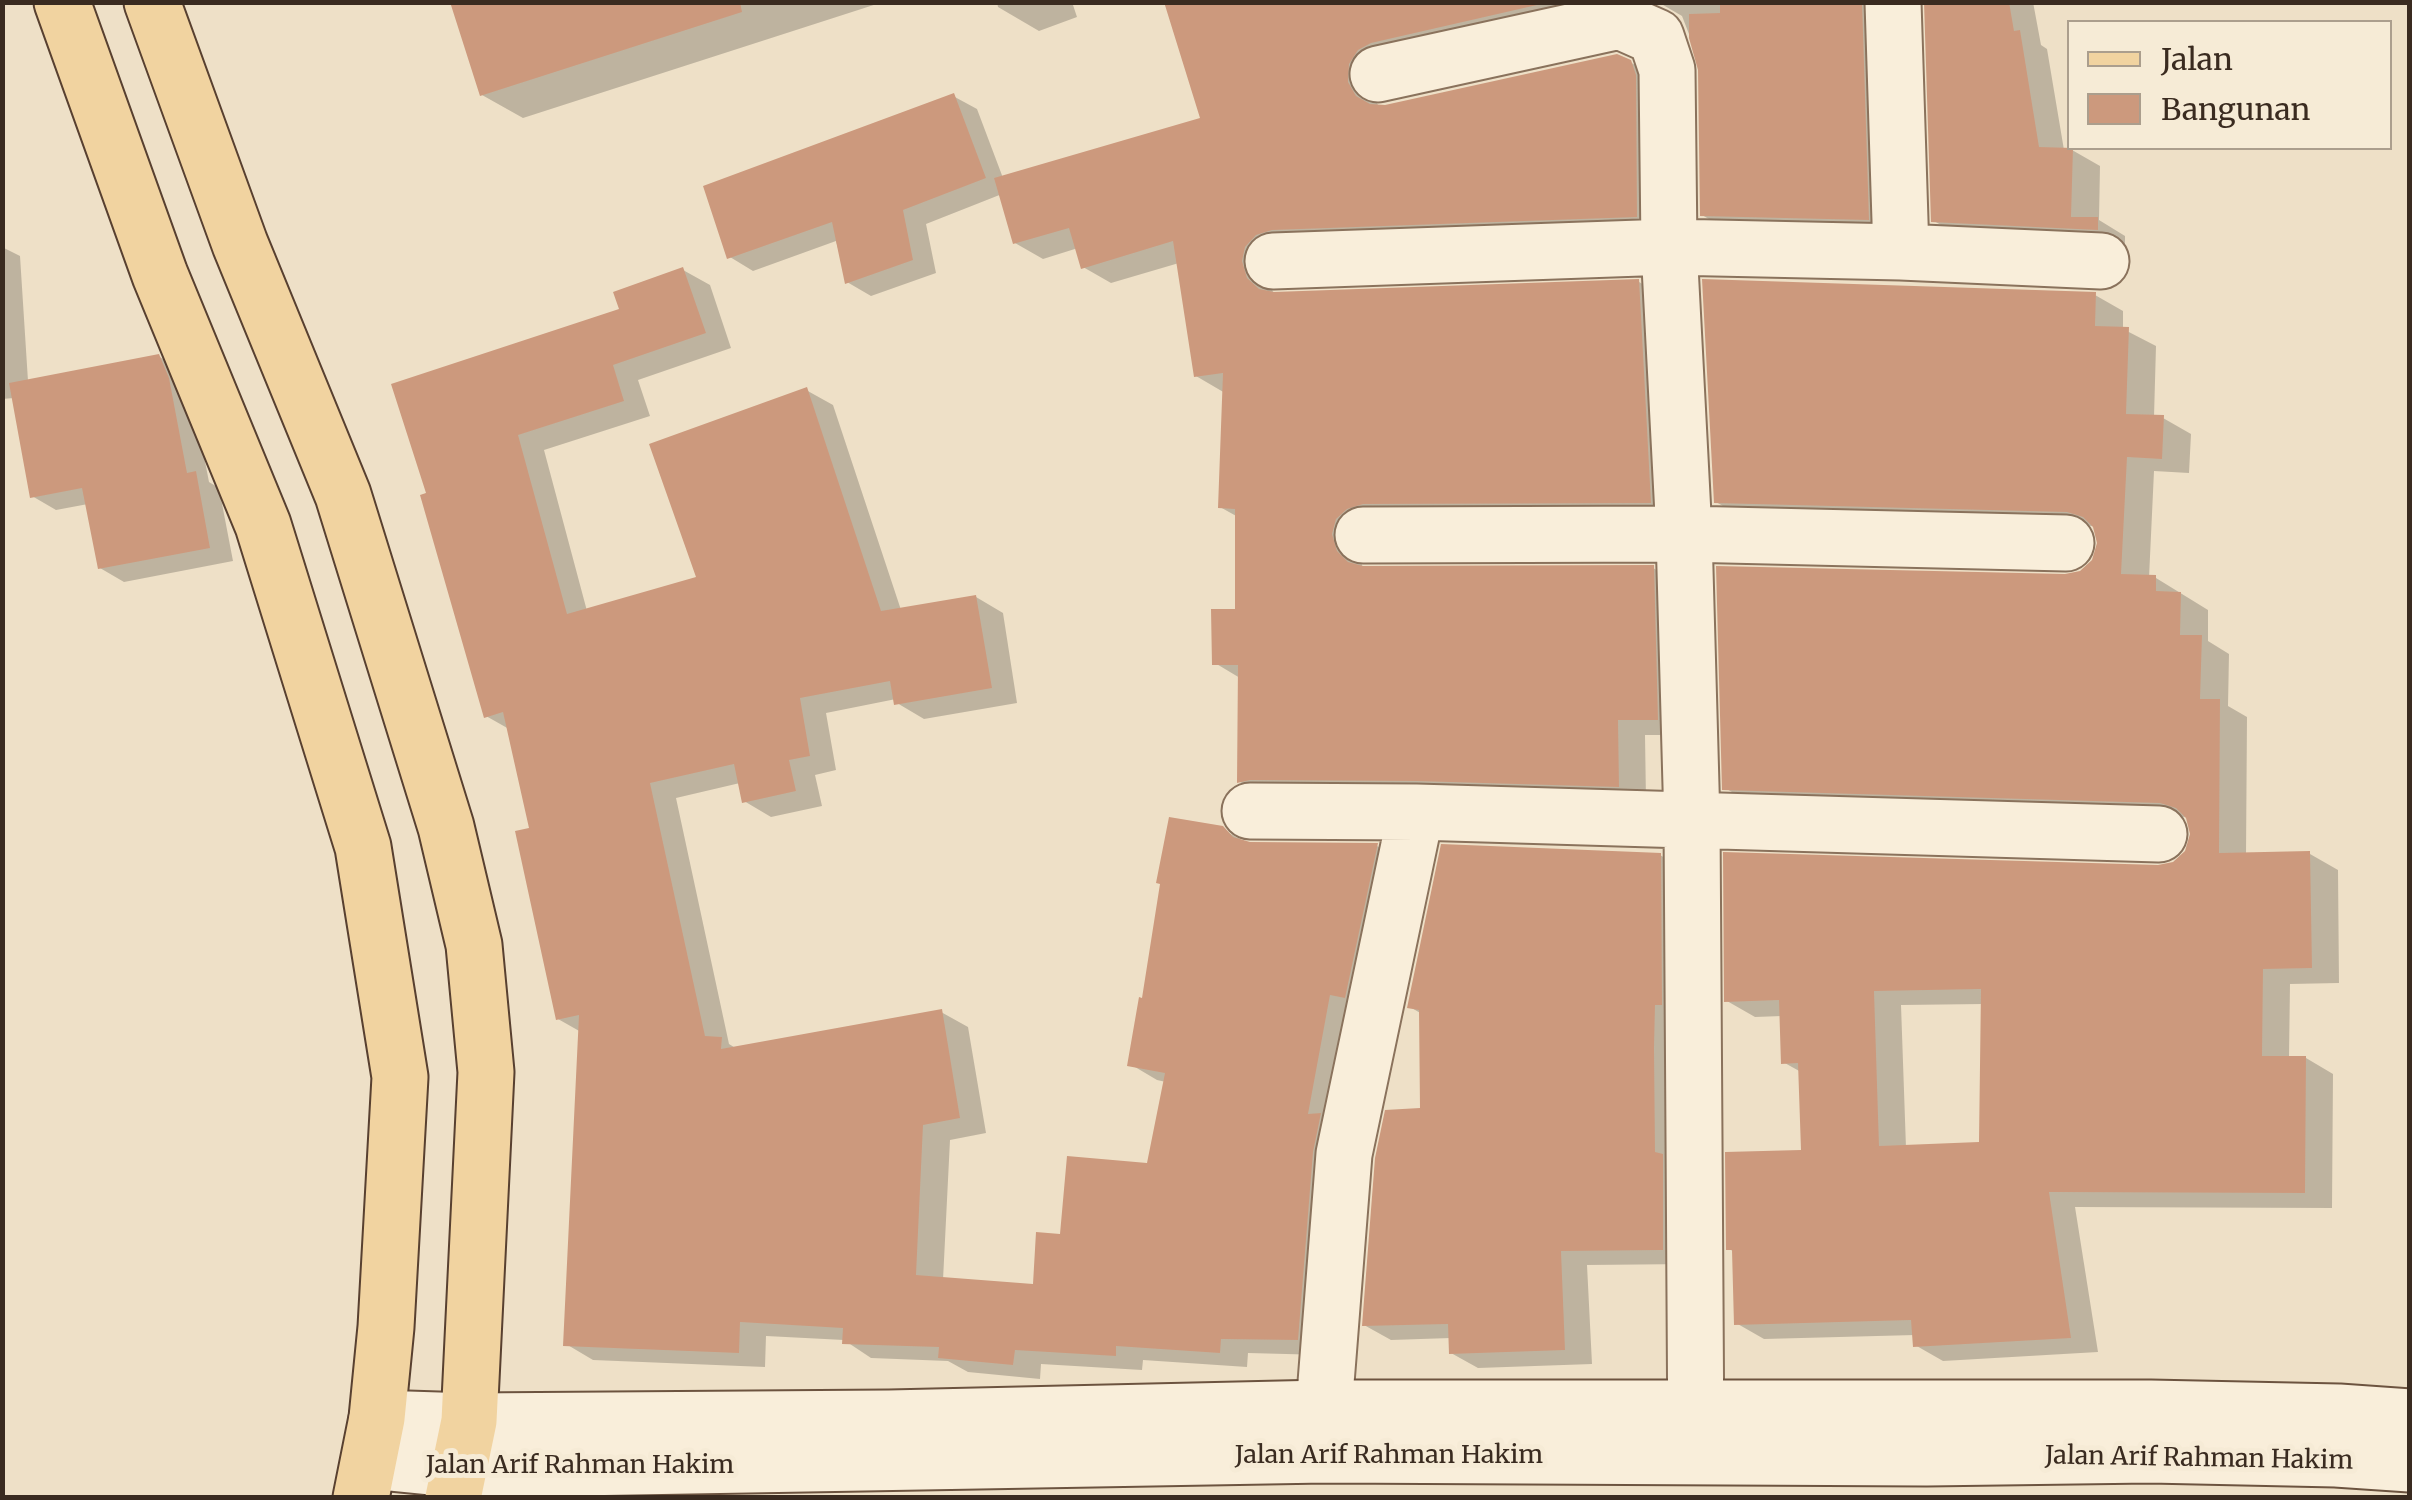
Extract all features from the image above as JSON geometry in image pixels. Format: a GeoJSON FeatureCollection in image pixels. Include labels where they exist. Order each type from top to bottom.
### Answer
{"type":"FeatureCollection","features":[{"type":"Feature","properties":{"kind":"main road"},"geometry":{"type":"LineString","coordinates":[[62,2],[160,275],[263,524],[363,847],[400,1077],[386,1327],[369,1459]]}},
{"type":"Feature","properties":{"kind":"main road"},"geometry":{"type":"LineString","coordinates":[[152,2],[240,244],[342,495],[446,827],[474,944],[486,1072],[461,1462]]}},
{"type":"Feature","properties":{"kind":"street"},"geometry":{"type":"LineString","coordinates":[[1893,2],[1900,252]]}},
{"type":"Feature","properties":{"kind":"street"},"geometry":{"type":"LineString","coordinates":[[1378,74],[1620,22],[1656,37],[1667,70],[1669,248],[1684,534],[1692,822],[1696,1432]]}},
{"type":"Feature","properties":{"kind":"street"},"geometry":{"type":"LineString","coordinates":[[1273,261],[1669,248],[2101,261]]}},
{"type":"Feature","properties":{"kind":"street"},"geometry":{"type":"LineString","coordinates":[[1363,535],[1684,534],[2066,544]]}},
{"type":"Feature","properties":{"kind":"street"},"geometry":{"type":"LineString","coordinates":[[1250,811],[1977,826],[2159,834]]}},
{"type":"Feature","properties":{"kind":"street"},"geometry":{"type":"LineString","coordinates":[[1324,1408],[1344,1154],[1416,812]]}},
{"type":"Feature","properties":{"kind":"street","name":"Jalan Arif Rahman Hakim"},"geometry":{"type":"LineString","coordinates":[[461,1462],[889,1418],[1324,1408],[1696,1432],[1927,1458],[2150,1454],[2410,1464]]}},
{"type":"Feature","properties":{"kind":"street","name":"Jalan Arif Rahman Hakim"},"geometry":{"type":"LineString","coordinates":[[369,1459],[461,1462],[1325,1455],[2151,1408],[2410,1416]]}},
{"type":"Feature","properties":{"kind":"building"},"geometry":{"type":"Polygon","coordinates":[[[450,2],[740,2],[742,12],[480,96],[450,2]]]}},
{"type":"Feature","properties":{"kind":"building"},"geometry":{"type":"Polygon","coordinates":[[[1164,2],[1550,2],[1371,43],[1358,50],[1349,64],[1348,82],[1356,96],[1370,104],[1385,105],[1617,54],[1631,60],[1636,75],[1637,217],[1272,230],[1256,235],[1245,247],[1242,261],[1247,278],[1259,289],[1274,292],[1639,279],[1651,503],[1363,504],[1347,509],[1336,519],[1332,534],[1337,551],[1348,562],[1363,566],[1654,565],[1658,720],[1618,720],[1619,787],[1416,781],[1237,783],[1238,665],[1212,665],[1211,609],[1235,609],[1235,509],[1218,508],[1223,373],[1194,377],[1173,241],[1081,269],[1069,228],[1013,244],[994,178],[1200,118],[1164,2]]]}},
{"type":"Feature","properties":{"kind":"building"},"geometry":{"type":"Polygon","coordinates":[[[1720,2],[1862,2],[1869,220],[1700,216],[1698,70],[1689,38],[1689,14],[1720,13],[1720,2]]]}},
{"type":"Feature","properties":{"kind":"building"},"geometry":{"type":"Polygon","coordinates":[[[1924,2],[2009,2],[2014,31],[2020,30],[2039,147],[2073,150],[2071,217],[2098,217],[2098,230],[1931,222],[1924,2]]]}},
{"type":"Feature","properties":{"kind":"building"},"geometry":{"type":"Polygon","coordinates":[[[954,93],[986,178],[903,210],[913,260],[845,284],[832,222],[727,259],[703,186],[954,93]]]}},
{"type":"Feature","properties":{"kind":"building"},"geometry":{"type":"Polygon","coordinates":[[[683,267],[706,333],[613,365],[624,401],[518,435],[567,614],[696,577],[649,444],[807,387],[881,611],[976,595],[992,688],[894,705],[890,681],[800,698],[810,756],[789,760],[796,791],[742,803],[734,764],[650,783],[705,1036],[722,1037],[721,1049],[942,1009],[960,1118],[923,1125],[916,1275],[1033,1284],[1036,1232],[1060,1234],[1067,1156],[1147,1163],[1165,1073],[1127,1066],[1139,997],[1142,998],[1160,884],[1156,883],[1169,817],[1223,826],[1233,837],[1250,842],[1378,843],[1345,998],[1330,995],[1308,1114],[1321,1113],[1313,1152],[1298,1340],[1221,1339],[1220,1353],[1116,1346],[1116,1356],[1015,1350],[1013,1365],[938,1358],[939,1347],[842,1344],[843,1328],[740,1322],[739,1353],[563,1346],[579,1015],[556,1020],[515,831],[529,828],[503,712],[484,718],[420,495],[426,493],[391,384],[619,309],[613,292],[683,267]]]}},
{"type":"Feature","properties":{"kind":"building"},"geometry":{"type":"Polygon","coordinates":[[[1702,279],[2096,292],[2095,326],[2129,327],[2126,414],[2164,415],[2162,459],[2127,457],[2121,574],[2156,575],[2156,591],[2181,592],[2180,635],[2202,635],[2200,699],[2220,699],[2219,853],[2310,851],[2312,968],[2263,969],[2262,1056],[2306,1056],[2305,1193],[2049,1192],[2071,1338],[1913,1347],[1911,1320],[1734,1325],[1732,1250],[1726,1250],[1725,1152],[1801,1150],[1798,1063],[1781,1064],[1779,1000],[1724,1002],[1723,852],[2158,865],[2173,862],[2185,851],[2190,834],[2186,818],[2176,808],[2160,803],[1722,790],[1716,566],[2065,574],[2080,571],[2092,560],[2097,543],[2093,527],[2083,517],[2067,512],[1714,503],[1702,279]],[[1981,989],[1874,991],[1879,1146],[1979,1142],[1981,989]]]}},
{"type":"Feature","properties":{"kind":"building"},"geometry":{"type":"Polygon","coordinates":[[[159,354],[169,378],[187,473],[196,471],[210,548],[98,569],[82,488],[30,498],[9,383],[159,354]]]}},
{"type":"Feature","properties":{"kind":"building"},"geometry":{"type":"Polygon","coordinates":[[[1441,844],[1661,853],[1662,1005],[1655,1005],[1654,1048],[1655,1152],[1663,1154],[1663,1250],[1561,1251],[1565,1350],[1449,1354],[1448,1324],[1362,1326],[1375,1158],[1385,1110],[1420,1108],[1419,1010],[1407,1008],[1441,844]]]}}]}
